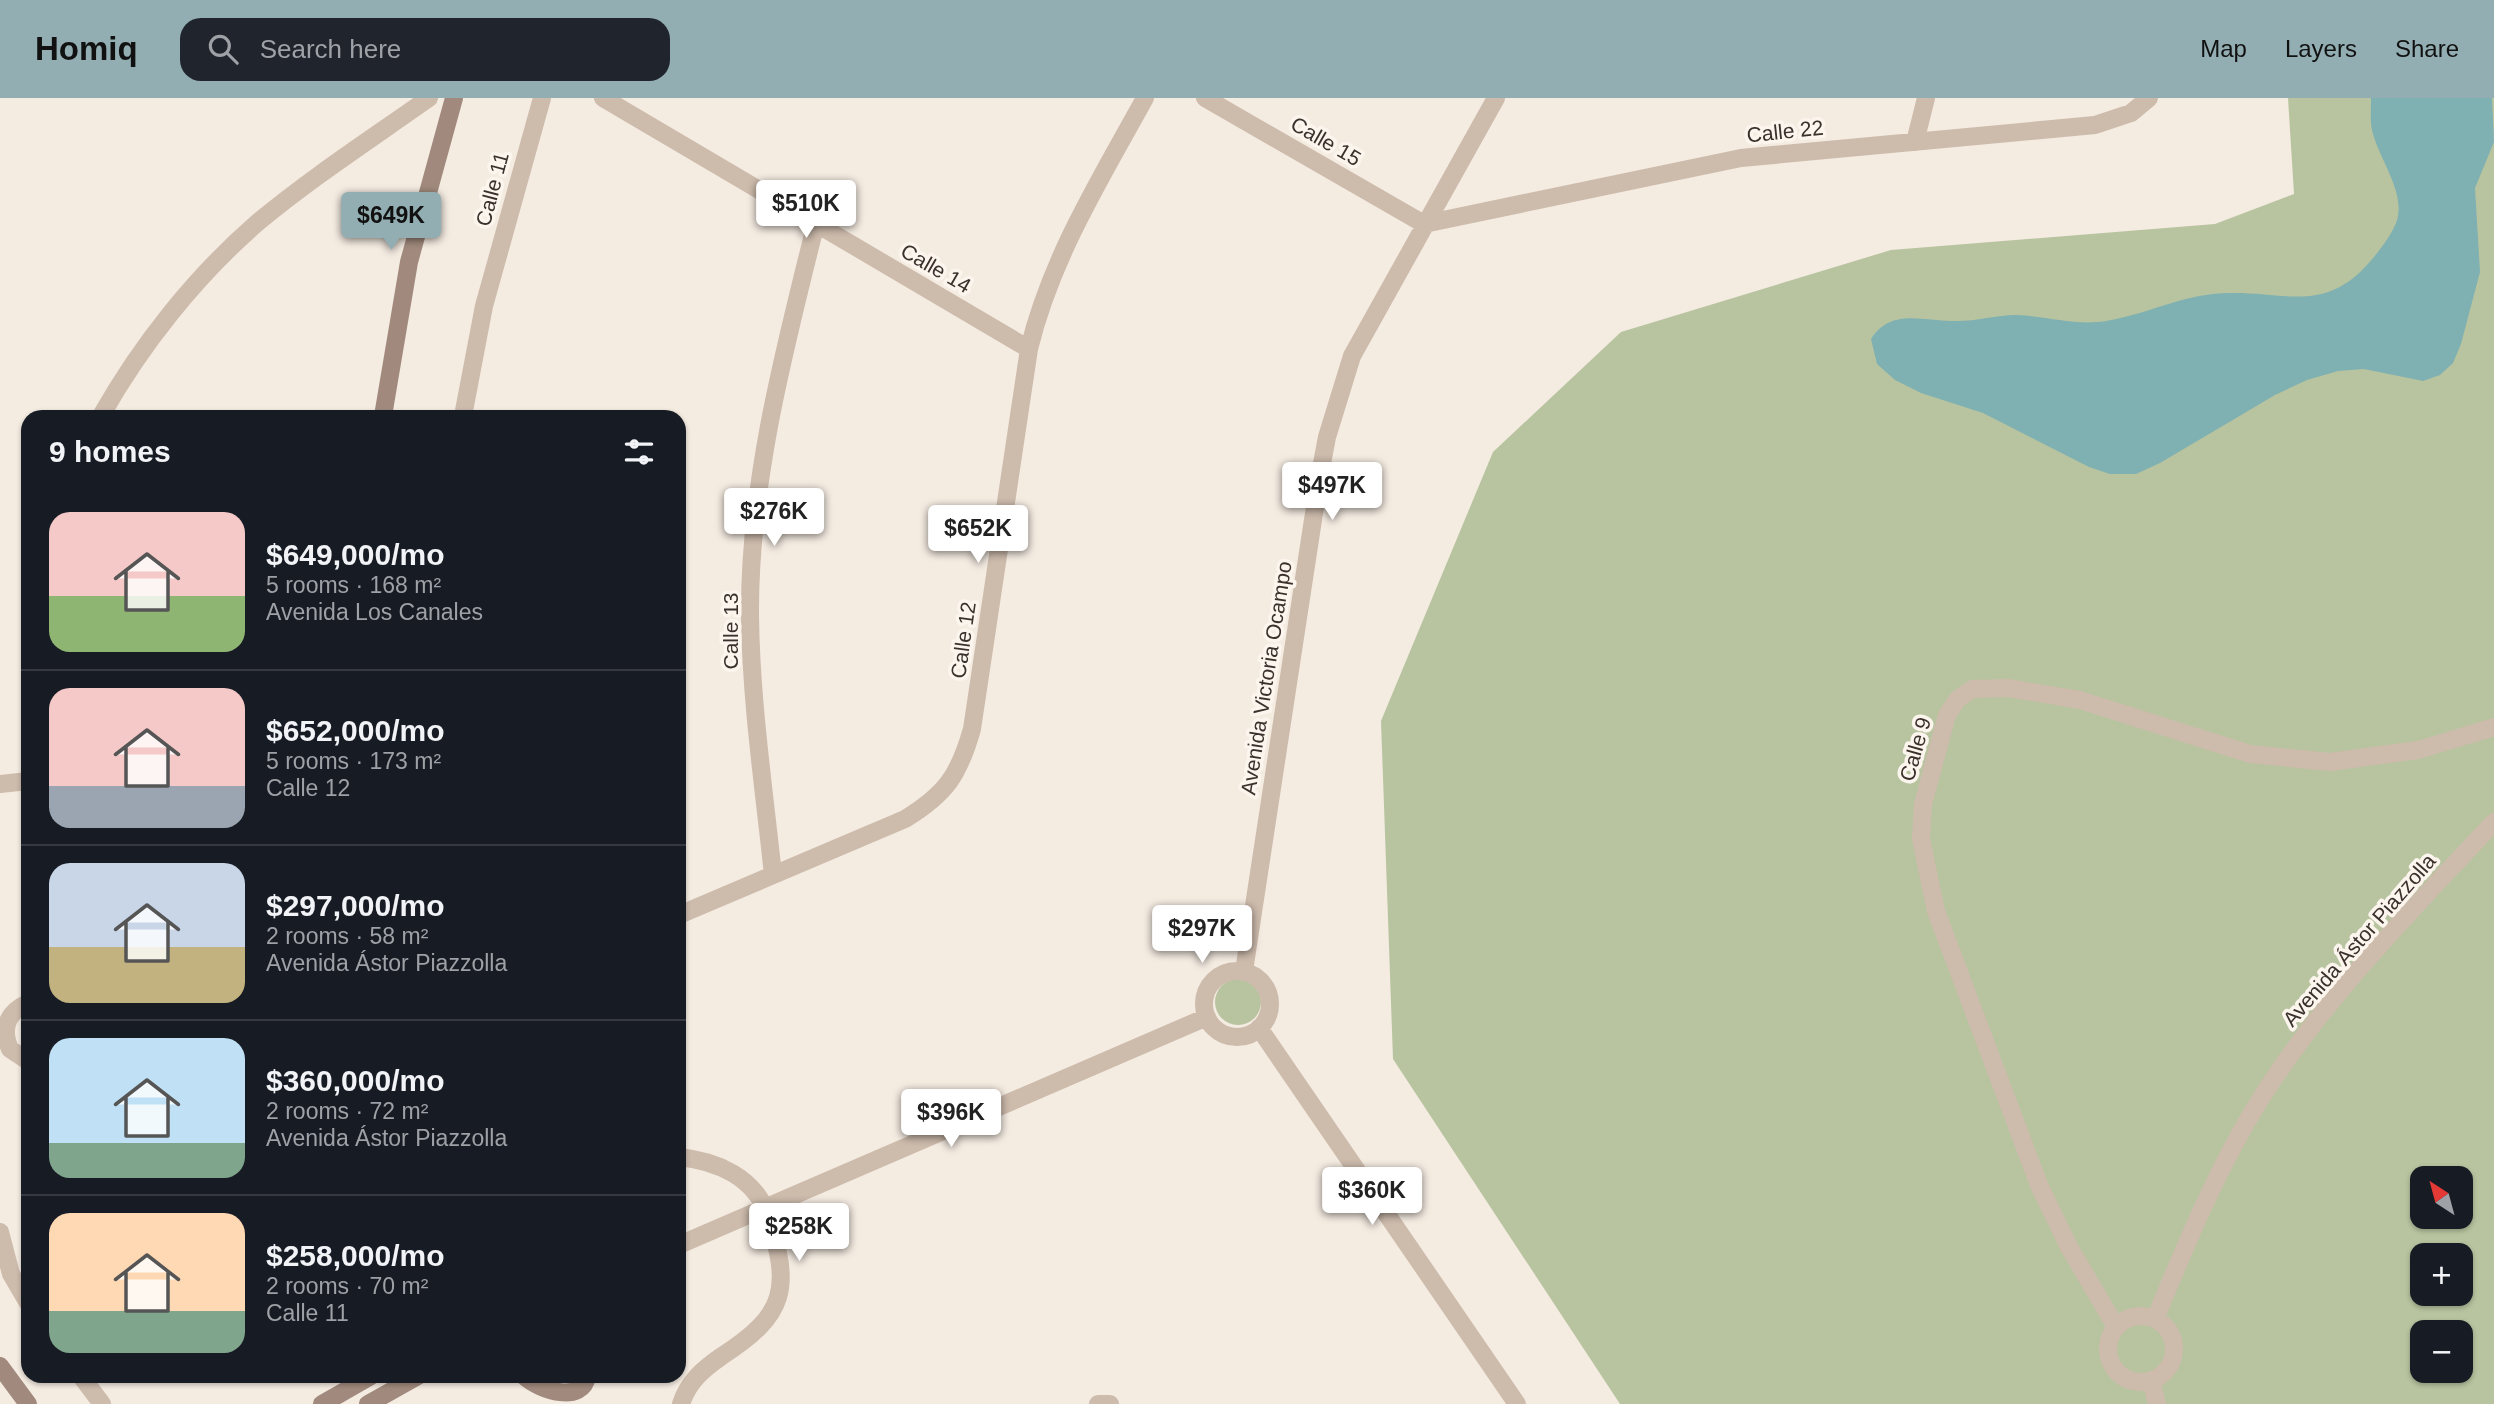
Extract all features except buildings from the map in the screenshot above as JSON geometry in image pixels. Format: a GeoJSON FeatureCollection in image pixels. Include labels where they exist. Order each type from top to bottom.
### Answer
{"type":"FeatureCollection","features":[{"type":"Feature","properties":{"kind":"main road"},"geometry":{"type":"LineString","coordinates":[[384,410],[409,262],[454,98]]}},
{"type":"Feature","properties":{"kind":"main road"},"geometry":{"type":"LineString","coordinates":[[0,1366],[28,1404]]}},
{"type":"Feature","properties":{"kind":"main road"},"geometry":{"type":"LineString","coordinates":[[322,1404],[359,1383]]}},
{"type":"Feature","properties":{"kind":"main road"},"geometry":{"type":"LineString","coordinates":[[368,1404],[406,1383]]}},
{"type":"Feature","properties":{"kind":"main road"},"geometry":{"type":"LineString","coordinates":[[534,1383],[550,1394],[573,1400],[584,1383]]}},
{"type":"Feature","properties":{"kind":"street"},"geometry":{"type":"LineString","coordinates":[[105,410],[163,324],[229,250],[287,199],[429,98]]}},
{"type":"Feature","properties":{"kind":"street","name":"Calle 11"},"geometry":{"type":"LineString","coordinates":[[464,410],[484,306],[542,98]]}},
{"type":"Feature","properties":{"kind":"street","name":"Calle 14"},"geometry":{"type":"LineString","coordinates":[[603,98],[1030,349]]}},
{"type":"Feature","properties":{"kind":"street","name":"Calle 12"},"geometry":{"type":"LineString","coordinates":[[686,912],[905,820],[930,804],[950,784],[964,758],[977,701],[1030,349],[1048,283],[1065,244],[1145,98]]}},
{"type":"Feature","properties":{"kind":"street","name":"Calle 15"},"geometry":{"type":"LineString","coordinates":[[1205,98],[1424,224]]}},
{"type":"Feature","properties":{"kind":"street","name":"Avenida Victoria Ocampo"},"geometry":{"type":"LineString","coordinates":[[1244,971],[1327,437],[1352,356],[1496,98]]}},
{"type":"Feature","properties":{"kind":"street"},"geometry":{"type":"LineString","coordinates":[[1915,142],[1926,98]]}},
{"type":"Feature","properties":{"kind":"street","name":"Calle 22"},"geometry":{"type":"LineString","coordinates":[[1424,224],[1694,166],[2095,125],[2131,113],[2149,98]]}},
{"type":"Feature","properties":{"kind":"street","name":"Calle 13"},"geometry":{"type":"LineString","coordinates":[[773,875],[752,679],[751,601],[756,528],[767,445],[782,361],[816,223]]}},
{"type":"Feature","properties":{"kind":"street","name":"Calle 9"},"geometry":{"type":"LineString","coordinates":[[2116,1327],[2069,1247],[2039,1185],[1936,911],[1920,839],[1923,804],[1947,715],[1958,699],[1972,689],[1992,686],[2080,700],[2250,754],[2330,762],[2418,750],[2494,727]]}},
{"type":"Feature","properties":{"kind":"street"},"geometry":{"type":"LineString","coordinates":[[0,784],[21,782]]}},
{"type":"Feature","properties":{"kind":"street","name":"Avenida Ástor Piazzolla"},"geometry":{"type":"LineString","coordinates":[[2155,1319],[2197,1219],[2261,1099],[2343,987],[2494,822]]}},
{"type":"Feature","properties":{"kind":"street"},"geometry":{"type":"LineString","coordinates":[[1234,970],[1244,971],[1262,981],[1270,1000],[1266,1020],[1251,1034],[1230,1036],[1213,1026],[1207,1017],[1205,997],[1215,979],[1234,970]]}},
{"type":"Feature","properties":{"kind":"street"},"geometry":{"type":"LineString","coordinates":[[21,1008],[12,1014],[5,1031],[10,1049],[21,1056]]}},
{"type":"Feature","properties":{"kind":"street"},"geometry":{"type":"LineString","coordinates":[[686,1242],[1207,1017]]}},
{"type":"Feature","properties":{"kind":"street"},"geometry":{"type":"LineString","coordinates":[[1259,1028],[1517,1404]]}},
{"type":"Feature","properties":{"kind":"street"},"geometry":{"type":"LineString","coordinates":[[681,1404],[685,1390],[698,1375],[758,1331],[778,1301],[782,1283],[780,1262],[765,1208],[752,1189],[737,1175],[718,1165],[686,1158]]}},
{"type":"Feature","properties":{"kind":"street"},"geometry":{"type":"LineString","coordinates":[[0,1232],[20,1272]]}},
{"type":"Feature","properties":{"kind":"street"},"geometry":{"type":"LineString","coordinates":[[2135,1316],[2155,1319],[2170,1333],[2174,1353],[2165,1371],[2151,1380],[2134,1381],[2115,1369],[2108,1348],[2116,1327],[2135,1316]]}},
{"type":"Feature","properties":{"kind":"street"},"geometry":{"type":"LineString","coordinates":[[2151,1380],[2157,1404]]}},
{"type":"Feature","properties":{"kind":"street"},"geometry":{"type":"LineString","coordinates":[[86,1383],[102,1404]]}},
{"type":"Feature","properties":{"kind":"street"},"geometry":{"type":"LineString","coordinates":[[1098,1404],[1110,1404]]}},
{"type":"Feature","properties":{"kind":"green space"},"geometry":{"type":"Polygon","coordinates":[[[2288,98],[2494,98],[2494,1404],[1620,1404],[1393,1059],[1381,721],[1493,452],[1621,332],[1891,250],[2215,224],[2294,194],[2288,98]]]}},
{"type":"Feature","properties":{"kind":"green space"},"geometry":{"type":"Polygon","coordinates":[[[1238,979],[1254,986],[1261,1002],[1254,1018],[1238,1025],[1222,1018],[1215,1002],[1222,986],[1238,979]]]}},
{"type":"Feature","properties":{"kind":"water"},"geometry":{"type":"Polygon","coordinates":[[[2371,98],[2492,98],[2494,142],[2475,188],[2480,272],[2461,344],[2453,363],[2440,375],[2423,381],[2364,369],[2338,371],[2307,380],[2275,395],[2160,463],[2136,474],[2110,474],[2089,467],[1983,413],[1921,393],[1895,380],[1877,364],[1871,339],[1888,323],[1908,318],[1960,321],[2016,315],[2094,322],[2213,294],[2300,296],[2319,295],[2337,288],[2355,276],[2374,257],[2392,232],[2398,216],[2399,205],[2394,184],[2372,130],[2371,98]]]}}]}
